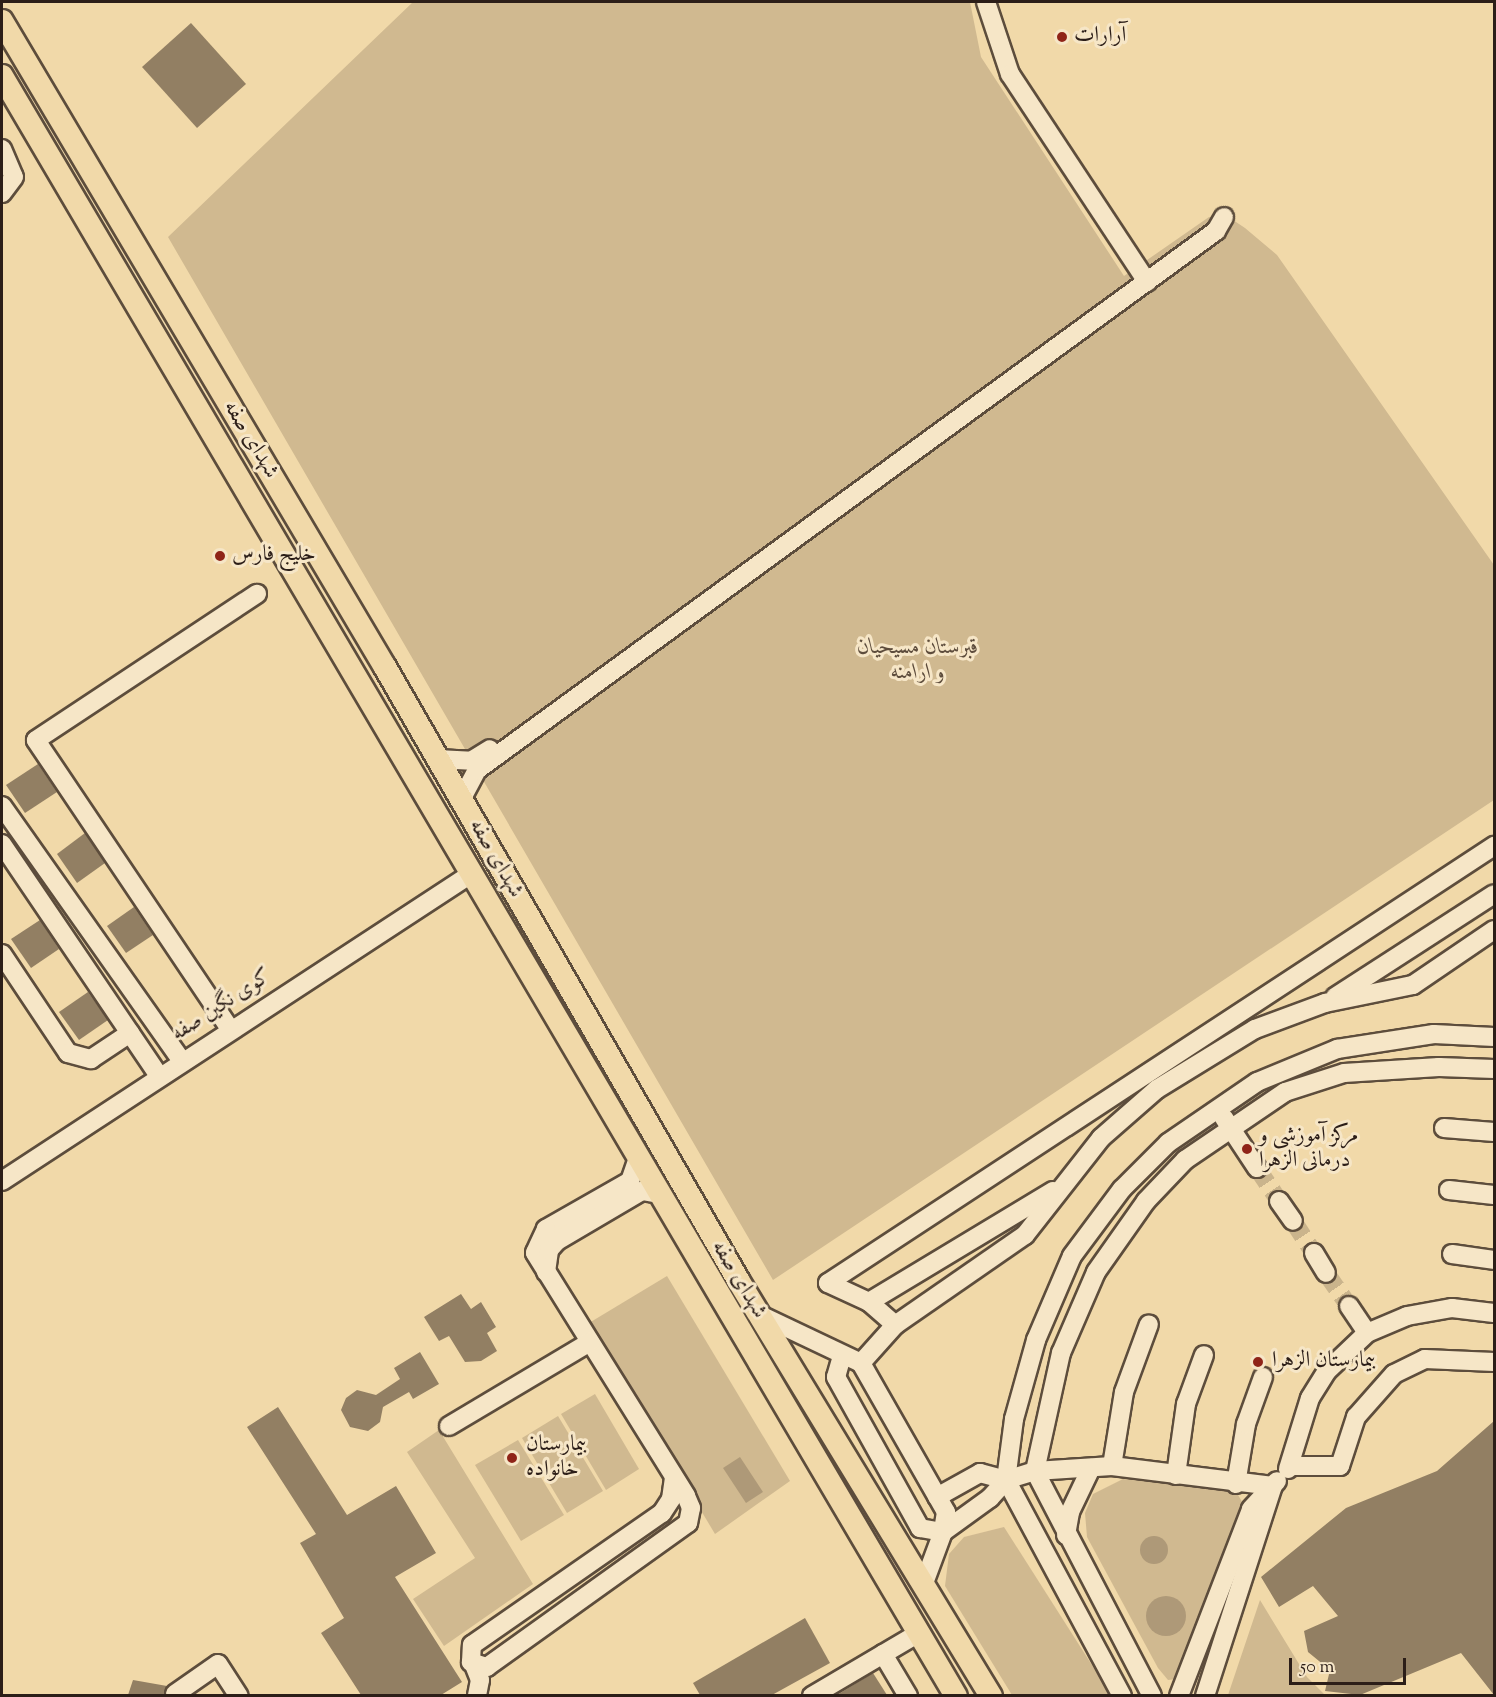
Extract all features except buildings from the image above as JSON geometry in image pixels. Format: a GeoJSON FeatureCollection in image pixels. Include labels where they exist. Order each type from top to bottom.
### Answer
{"type":"FeatureCollection","features":[{"type":"Feature","properties":{"kind":"main road","name":"شهدای صفه"},"geometry":{"type":"LineString","coordinates":[[2,21],[320,559],[760,1315],[991,1695]]}},
{"type":"Feature","properties":{"kind":"main road","name":"شهدای صفه"},"geometry":{"type":"LineString","coordinates":[[2,75],[956,1695]]}},
{"type":"Feature","properties":{"kind":"main road"},"geometry":{"type":"LineString","coordinates":[[294,574],[320,559]]}},
{"type":"Feature","properties":{"kind":"lane"},"geometry":{"type":"LineString","coordinates":[[986,2],[1011,74],[1144,278]]}},
{"type":"Feature","properties":{"kind":"lane"},"geometry":{"type":"LineString","coordinates":[[2,149],[14,177],[2,193]]}},
{"type":"Feature","properties":{"kind":"lane"},"geometry":{"type":"LineString","coordinates":[[437,759],[471,761],[489,750],[1144,278]]}},
{"type":"Feature","properties":{"kind":"lane"},"geometry":{"type":"LineString","coordinates":[[461,800],[477,770],[1144,278]]}},
{"type":"Feature","properties":{"kind":"lane"},"geometry":{"type":"LineString","coordinates":[[230,1029],[36,741],[257,594]]}},
{"type":"Feature","properties":{"kind":"lane"},"geometry":{"type":"LineString","coordinates":[[2,806],[182,1061]]}},
{"type":"Feature","properties":{"kind":"lane"},"geometry":{"type":"LineString","coordinates":[[2,844],[159,1076]]}},
{"type":"Feature","properties":{"kind":"lane"},"geometry":{"type":"LineString","coordinates":[[895,1325],[869,1302],[828,1282],[1494,846]]}},
{"type":"Feature","properties":{"kind":"lane","name":"کوی نگین صفه"},"geometry":{"type":"LineString","coordinates":[[2,1181],[230,1029],[471,874]]}},
{"type":"Feature","properties":{"kind":"lane"},"geometry":{"type":"LineString","coordinates":[[1326,1003],[1494,894]]}},
{"type":"Feature","properties":{"kind":"lane"},"geometry":{"type":"LineString","coordinates":[[861,1363],[895,1325],[1025,1235],[1059,1187],[1101,1138],[1157,1089],[1255,1029],[1326,1003],[1413,985],[1494,930]]}},
{"type":"Feature","properties":{"kind":"lane"},"geometry":{"type":"LineString","coordinates":[[2,954],[68,1053],[91,1059],[130,1033]]}},
{"type":"Feature","properties":{"kind":"lane"},"geometry":{"type":"LineString","coordinates":[[1122,1695],[1006,1480],[1014,1419],[1036,1340],[1072,1256],[1122,1189],[1168,1143],[1216,1106],[1257,1082],[1337,1049],[1434,1034],[1494,1037]]}},
{"type":"Feature","properties":{"kind":"lane"},"geometry":{"type":"LineString","coordinates":[[1434,1034],[1439,1067]]}},
{"type":"Feature","properties":{"kind":"lane"},"geometry":{"type":"LineString","coordinates":[[1152,1695],[1066,1535],[1035,1471],[1061,1353],[1096,1272],[1146,1201],[1185,1160],[1230,1127],[1286,1092],[1344,1073],[1439,1067],[1494,1070]]}},
{"type":"Feature","properties":{"kind":"lane"},"geometry":{"type":"LineString","coordinates":[[1216,1106],[1257,1168]]}},
{"type":"Feature","properties":{"kind":"lane"},"geometry":{"type":"LineString","coordinates":[[1444,1128],[1494,1132]]}},
{"type":"Feature","properties":{"kind":"lane"},"geometry":{"type":"LineString","coordinates":[[474,1665],[487,1667],[684,1528],[691,1508],[535,1253],[539,1236],[630,1182],[638,1158]]}},
{"type":"Feature","properties":{"kind":"lane"},"geometry":{"type":"LineString","coordinates":[[869,1302],[1059,1187]]}},
{"type":"Feature","properties":{"kind":"lane"},"geometry":{"type":"LineString","coordinates":[[1449,1190],[1494,1195]]}},
{"type":"Feature","properties":{"kind":"lane"},"geometry":{"type":"LineString","coordinates":[[546,1272],[549,1250],[557,1241],[642,1191],[659,1194]]}},
{"type":"Feature","properties":{"kind":"lane"},"geometry":{"type":"LineString","coordinates":[[1279,1201],[1293,1221]]}},
{"type":"Feature","properties":{"kind":"lane"},"geometry":{"type":"LineString","coordinates":[[1314,1253],[1326,1273]]}},
{"type":"Feature","properties":{"kind":"lane"},"geometry":{"type":"LineString","coordinates":[[1452,1254],[1494,1260]]}},
{"type":"Feature","properties":{"kind":"lane"},"geometry":{"type":"LineString","coordinates":[[1062,1279],[1086,1296]]}},
{"type":"Feature","properties":{"kind":"lane"},"geometry":{"type":"LineString","coordinates":[[1348,1306],[1367,1333]]}},
{"type":"Feature","properties":{"kind":"lane"},"geometry":{"type":"LineString","coordinates":[[1205,1695],[1310,1398],[1327,1371],[1367,1333],[1407,1317],[1452,1308],[1494,1313]]}},
{"type":"Feature","properties":{"kind":"lane"},"geometry":{"type":"LineString","coordinates":[[760,1315],[828,1345],[842,1356],[861,1363],[946,1512],[943,1532],[924,1582]]}},
{"type":"Feature","properties":{"kind":"lane"},"geometry":{"type":"LineString","coordinates":[[1112,1466],[1124,1392],[1149,1324]]}},
{"type":"Feature","properties":{"kind":"lane"},"geometry":{"type":"LineString","coordinates":[[449,1426],[590,1342]]}},
{"type":"Feature","properties":{"kind":"lane"},"geometry":{"type":"LineString","coordinates":[[1176,1475],[1186,1404],[1204,1354]]}},
{"type":"Feature","properties":{"kind":"lane"},"geometry":{"type":"LineString","coordinates":[[842,1356],[836,1377],[920,1528],[943,1532],[990,1498],[1006,1480],[1035,1471],[1112,1466],[1236,1484],[1340,1466],[1356,1417],[1394,1374],[1425,1359],[1494,1362]]}},
{"type":"Feature","properties":{"kind":"lane"},"geometry":{"type":"LineString","coordinates":[[1236,1484],[1246,1424],[1263,1377]]}},
{"type":"Feature","properties":{"kind":"lane"},"geometry":{"type":"LineString","coordinates":[[1066,1535],[1071,1512],[1091,1468]]}},
{"type":"Feature","properties":{"kind":"lane"},"geometry":{"type":"LineString","coordinates":[[937,1497],[980,1473],[1006,1480]]}},
{"type":"Feature","properties":{"kind":"lane"},"geometry":{"type":"LineString","coordinates":[[1179,1695],[1251,1509],[1284,1474]]}},
{"type":"Feature","properties":{"kind":"lane"},"geometry":{"type":"LineString","coordinates":[[477,1695],[480,1680],[470,1658],[472,1645],[662,1513],[671,1499],[674,1478]]}},
{"type":"Feature","properties":{"kind":"lane"},"geometry":{"type":"LineString","coordinates":[[812,1695],[919,1633]]}},
{"type":"Feature","properties":{"kind":"lane"},"geometry":{"type":"LineString","coordinates":[[883,1654],[908,1695]]}},
{"type":"Feature","properties":{"kind":"lane"},"geometry":{"type":"LineString","coordinates":[[176,1694],[218,1664],[239,1695]]}},
{"type":"Feature","properties":{"kind":"green space","name":"قبرستان مسیحیان و ارامنه"},"geometry":{"type":"Polygon","coordinates":[[[413,2],[970,2],[981,57],[1124,276],[1209,217],[1227,216],[1245,228],[1277,255],[1494,565],[1494,800],[773,1280],[168,237],[413,2]]]}},
{"type":"Feature","properties":{"kind":"green space"},"geometry":{"type":"Polygon","coordinates":[[[667,1276],[790,1481],[715,1534],[589,1323],[667,1276]]]}},
{"type":"Feature","properties":{"kind":"green space"},"geometry":{"type":"Polygon","coordinates":[[[595,1394],[639,1469],[606,1490],[561,1414],[595,1394]]]}},
{"type":"Feature","properties":{"kind":"green space"},"geometry":{"type":"Polygon","coordinates":[[[558,1416],[603,1491],[567,1513],[522,1438],[558,1416]]]}},
{"type":"Feature","properties":{"kind":"green space"},"geometry":{"type":"Polygon","coordinates":[[[439,1430],[533,1584],[444,1646],[413,1599],[475,1558],[407,1452],[439,1430]]]}},
{"type":"Feature","properties":{"kind":"green space"},"geometry":{"type":"Polygon","coordinates":[[[518,1440],[564,1515],[521,1541],[475,1465],[518,1440]]]}},
{"type":"Feature","properties":{"kind":"green space"},"geometry":{"type":"Polygon","coordinates":[[[1123,1479],[1223,1490],[1238,1495],[1244,1505],[1177,1679],[1168,1680],[1158,1668],[1087,1537],[1085,1513],[1093,1494],[1123,1479]]]}},
{"type":"Feature","properties":{"kind":"green space"},"geometry":{"type":"Polygon","coordinates":[[[1004,1527],[1111,1695],[1012,1695],[945,1586],[949,1554],[964,1537],[1004,1527]]]}},
{"type":"Feature","properties":{"kind":"green space"},"geometry":{"type":"Polygon","coordinates":[[[1260,1600],[1307,1677],[1325,1695],[1228,1695],[1260,1600]]]}},
{"type":"Feature","properties":{"kind":"shaded area"},"geometry":{"type":"Polygon","coordinates":[[[740,1457],[763,1492],[746,1503],[723,1468],[740,1457]]]}},
{"type":"Feature","properties":{"kind":"shaded area"},"geometry":{"type":"Polygon","coordinates":[[[1154,1536],[1164,1540],[1168,1550],[1164,1560],[1154,1564],[1144,1560],[1140,1550],[1144,1540],[1154,1536]]]}},
{"type":"Feature","properties":{"kind":"shaded area"},"geometry":{"type":"Polygon","coordinates":[[[1166,1596],[1174,1597],[1180,1602],[1185,1608],[1185,1624],[1180,1630],[1174,1635],[1166,1636],[1158,1635],[1152,1630],[1147,1624],[1146,1616],[1147,1608],[1152,1602],[1158,1597],[1166,1596]]]}},
{"type":"Feature","properties":{"kind":"tunnel"},"geometry":{"type":"LineString","coordinates":[[1257,1168],[1279,1201]]}},
{"type":"Feature","properties":{"kind":"tunnel"},"geometry":{"type":"LineString","coordinates":[[1293,1221],[1314,1253]]}},
{"type":"Feature","properties":{"kind":"tunnel"},"geometry":{"type":"LineString","coordinates":[[1326,1273],[1349,1306]]}},
{"type":"Feature","properties":{"kind":"place","name":"آرارات"},"geometry":{"type":"Point","coordinates":[1062,37]}},
{"type":"Feature","properties":{"kind":"place","name":"خلیج فارس"},"geometry":{"type":"Point","coordinates":[220,556]}},
{"type":"Feature","properties":{"kind":"place","name":"مرکز آموزشی و درمانی الزهرا"},"geometry":{"type":"Point","coordinates":[1247,1149]}},
{"type":"Feature","properties":{"kind":"place","name":"بیمارستان الزهرا"},"geometry":{"type":"Point","coordinates":[1258,1362]}},
{"type":"Feature","properties":{"kind":"place","name":"بیمارستان خانواده"},"geometry":{"type":"Point","coordinates":[512,1458]}}]}
